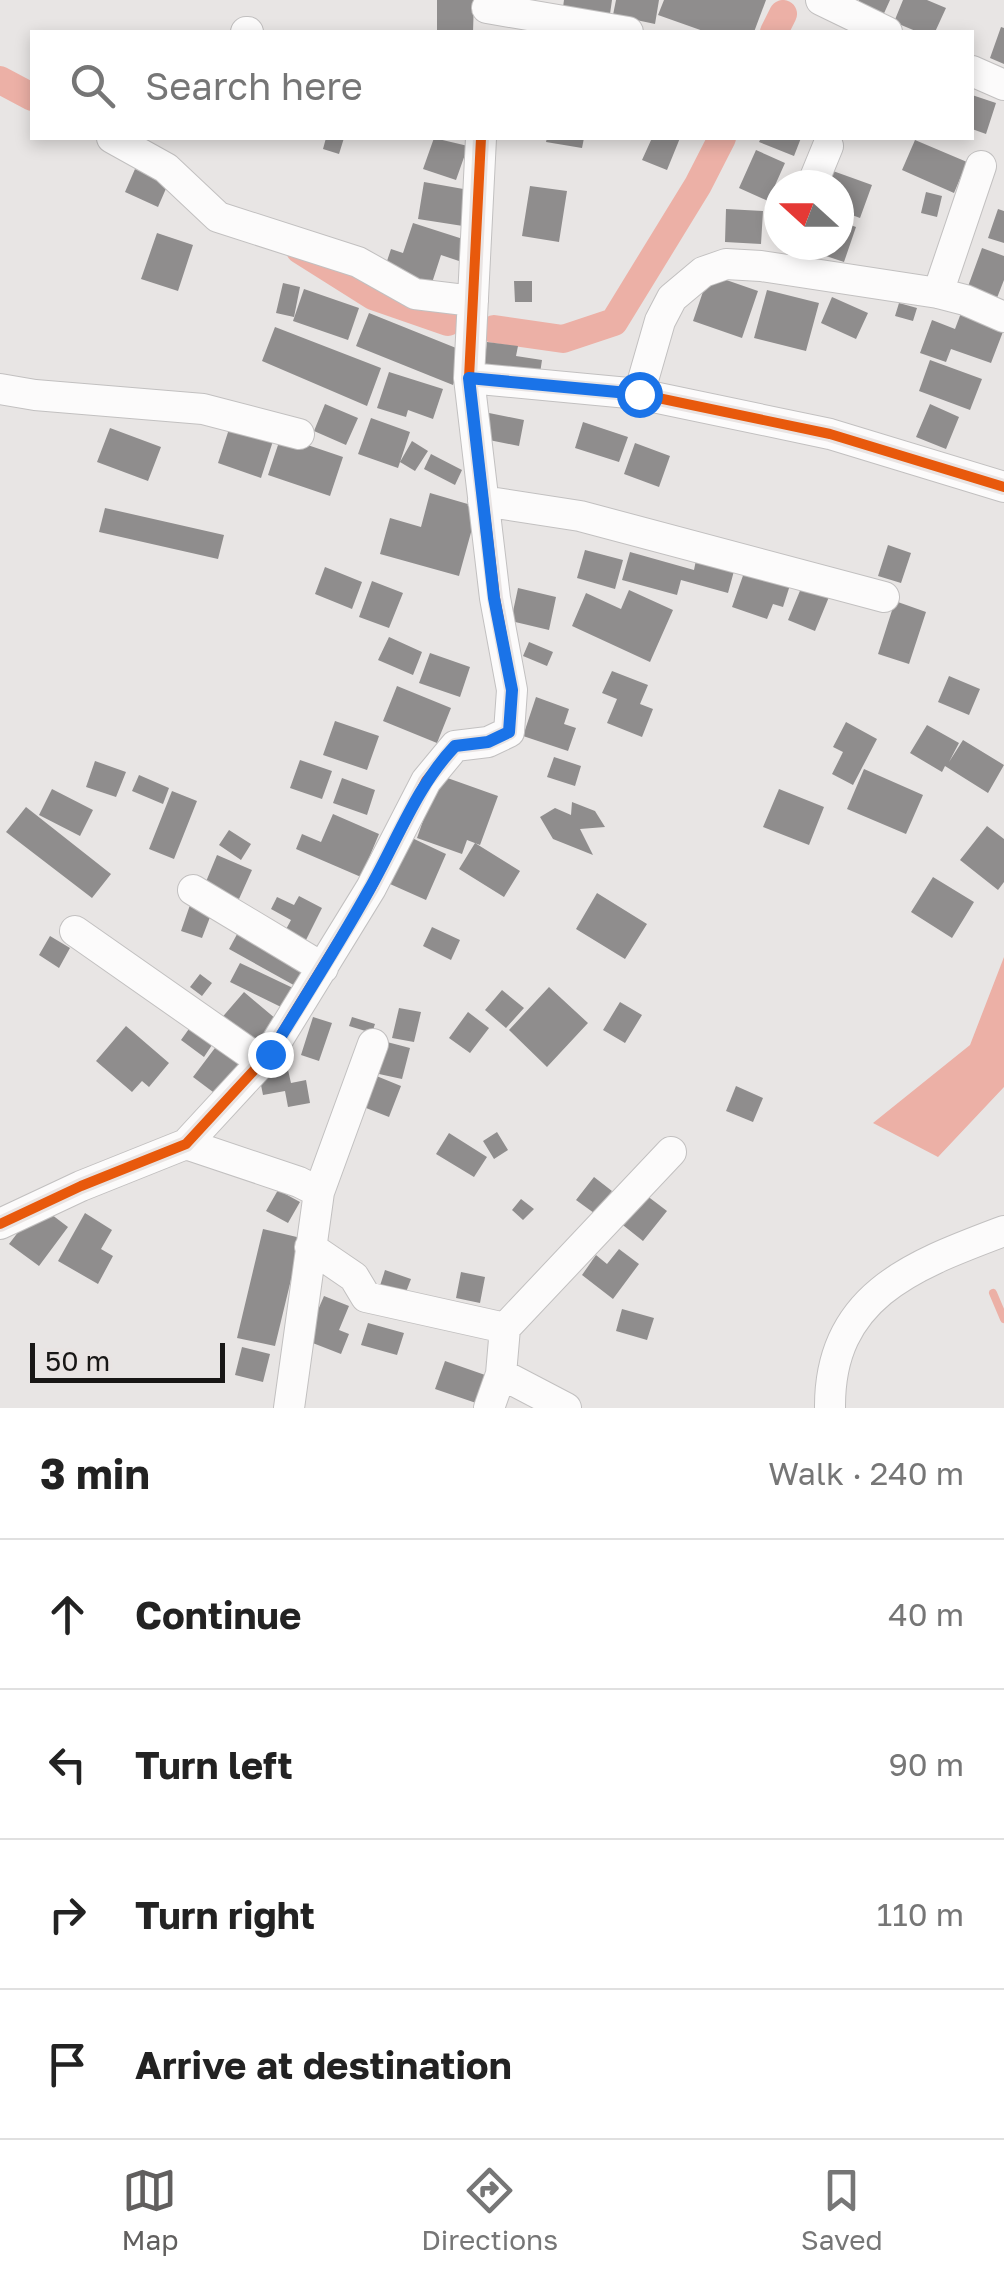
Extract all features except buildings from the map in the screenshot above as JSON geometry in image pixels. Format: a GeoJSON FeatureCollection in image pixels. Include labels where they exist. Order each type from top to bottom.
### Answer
{"type":"FeatureCollection","features":[{"type":"Feature","properties":{"kind":"street"},"geometry":{"type":"LineString","coordinates":[[821,0],[883,30]]}},
{"type":"Feature","properties":{"kind":"street"},"geometry":{"type":"LineString","coordinates":[[486,13],[613,30]]}},
{"type":"Feature","properties":{"kind":"street"},"geometry":{"type":"LineString","coordinates":[[974,72],[1004,85]]}},
{"type":"Feature","properties":{"kind":"street"},"geometry":{"type":"LineString","coordinates":[[116,140],[166,168],[218,217],[358,262],[415,294],[473,301]]}},
{"type":"Feature","properties":{"kind":"street"},"geometry":{"type":"LineString","coordinates":[[0,1224],[186,1144],[262,1062],[323,968],[426,781],[442,760],[455,746],[488,742],[509,732],[512,690],[494,598],[469,378],[480,140]]}},
{"type":"Feature","properties":{"kind":"street"},"geometry":{"type":"LineString","coordinates":[[818,170],[828,146]]}},
{"type":"Feature","properties":{"kind":"street"},"geometry":{"type":"LineString","coordinates":[[938,293],[981,166]]}},
{"type":"Feature","properties":{"kind":"street"},"geometry":{"type":"LineString","coordinates":[[639,394],[660,320],[672,298],[702,272],[764,259]]}},
{"type":"Feature","properties":{"kind":"street"},"geometry":{"type":"LineString","coordinates":[[799,260],[965,300],[1004,317]]}},
{"type":"Feature","properties":{"kind":"street"},"geometry":{"type":"LineString","coordinates":[[469,378],[639,394],[830,434],[1004,487]]}},
{"type":"Feature","properties":{"kind":"street"},"geometry":{"type":"LineString","coordinates":[[0,389],[35,396],[202,410],[299,434]]}},
{"type":"Feature","properties":{"kind":"street"},"geometry":{"type":"LineString","coordinates":[[483,501],[580,516],[884,597]]}},
{"type":"Feature","properties":{"kind":"street"},"geometry":{"type":"LineString","coordinates":[[193,890],[323,968]]}},
{"type":"Feature","properties":{"kind":"street"},"geometry":{"type":"LineString","coordinates":[[75,931],[262,1062]]}},
{"type":"Feature","properties":{"kind":"street"},"geometry":{"type":"LineString","coordinates":[[288,1408],[319,1192],[373,1044]]}},
{"type":"Feature","properties":{"kind":"street"},"geometry":{"type":"LineString","coordinates":[[186,1144],[319,1192]]}},
{"type":"Feature","properties":{"kind":"street"},"geometry":{"type":"LineString","coordinates":[[489,1408],[500,1374],[504,1328],[671,1152]]}},
{"type":"Feature","properties":{"kind":"street"},"geometry":{"type":"LineString","coordinates":[[830,1408],[830,1387],[849,1325],[882,1288],[946,1253],[1004,1231]]}},
{"type":"Feature","properties":{"kind":"street"},"geometry":{"type":"LineString","coordinates":[[310,1247],[354,1276],[366,1297],[504,1328]]}},
{"type":"Feature","properties":{"kind":"street"},"geometry":{"type":"LineString","coordinates":[[500,1374],[566,1408]]}},
{"type":"Feature","properties":{"kind":"shaded area"},"geometry":{"type":"Polygon","coordinates":[[[1004,957],[1004,1087],[938,1157],[873,1123],[970,1045],[1004,957]]]}},
{"type":"Feature","properties":{"kind":"waterway"},"geometry":{"type":"LineString","coordinates":[[775,30],[783,14]]}},
{"type":"Feature","properties":{"kind":"waterway"},"geometry":{"type":"LineString","coordinates":[[0,80],[30,96]]}},
{"type":"Feature","properties":{"kind":"waterway"},"geometry":{"type":"LineString","coordinates":[[494,329],[563,339],[614,322],[721,140]]}},
{"type":"Feature","properties":{"kind":"waterway"},"geometry":{"type":"LineString","coordinates":[[300,250],[373,296],[448,322]]}},
{"type":"Feature","properties":{"kind":"waterway"},"geometry":{"type":"LineString","coordinates":[[993,1293],[1004,1319]]}},
{"type":"Feature","properties":{"kind":"cycle path"},"geometry":{"type":"LineString","coordinates":[[0,1224],[186,1144],[269,1054],[371,888],[426,781],[455,746],[488,742],[509,732],[512,690],[495,598],[469,378],[481,140]]}},
{"type":"Feature","properties":{"kind":"cycle path"},"geometry":{"type":"LineString","coordinates":[[469,378],[639,394],[830,434],[1004,487]]}},
{"type":"Feature","properties":{"kind":"route"},"geometry":{"type":"LineString","coordinates":[[270,1054],[370,888],[426,781],[455,746],[488,742],[509,732],[512,690],[494,598],[469,378],[639,394]]}}]}
